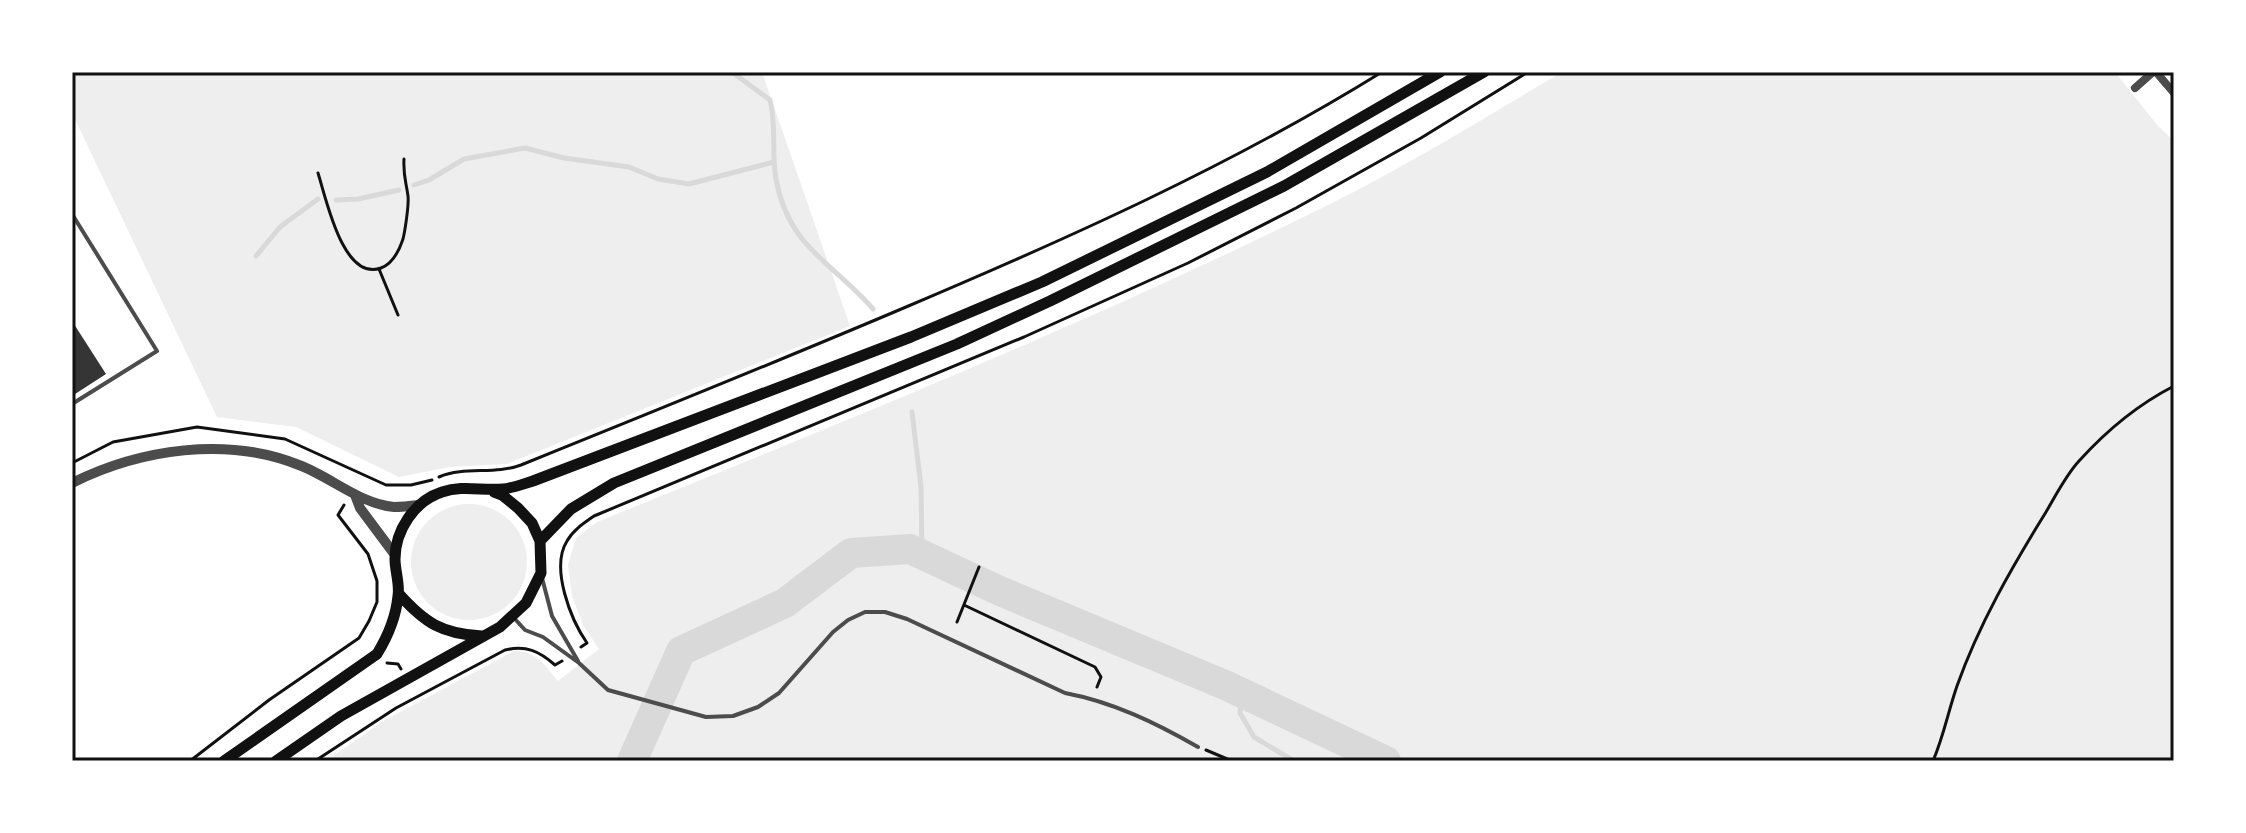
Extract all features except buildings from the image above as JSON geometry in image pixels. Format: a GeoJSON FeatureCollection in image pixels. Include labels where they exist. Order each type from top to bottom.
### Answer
{"type":"FeatureCollection","features":[{"type":"Feature","properties":{"kind":"main road"},"geometry":{"type":"LineString","coordinates":[[224,761],[377,654],[389,634],[399,594],[395,555],[405,523],[419,505],[438,493],[459,487],[504,489],[565,469],[911,337],[1042,282],[1267,172],[1440,72]]}},
{"type":"Feature","properties":{"kind":"main road"},"geometry":{"type":"LineString","coordinates":[[540,541],[571,509],[590,496],[644,470],[957,344],[1050,301],[1284,186],[1484,72]]}},
{"type":"Feature","properties":{"kind":"main road"},"geometry":{"type":"LineString","coordinates":[[276,761],[341,716],[500,627],[526,603],[541,573],[540,541],[532,523],[518,508],[502,495],[482,488]]}},
{"type":"Feature","properties":{"kind":"main road"},"geometry":{"type":"LineString","coordinates":[[399,594],[426,621],[445,631],[482,636]]}},
{"type":"Feature","properties":{"kind":"street"},"geometry":{"type":"LineString","coordinates":[[2135,88],[2155,72],[2174,93]]}},
{"type":"Feature","properties":{"kind":"street"},"geometry":{"type":"LineString","coordinates":[[72,483],[120,464],[213,448],[248,451],[300,465],[355,495],[393,507],[419,505]]}},
{"type":"Feature","properties":{"kind":"street"},"geometry":{"type":"LineString","coordinates":[[355,495],[360,508],[395,555]]}},
{"type":"Feature","properties":{"kind":"lane"},"geometry":{"type":"LineString","coordinates":[[72,214],[157,351],[72,404]]}},
{"type":"Feature","properties":{"kind":"lane"},"geometry":{"type":"LineString","coordinates":[[541,573],[552,616],[579,663]]}},
{"type":"Feature","properties":{"kind":"lane"},"geometry":{"type":"LineString","coordinates":[[513,616],[525,630],[543,637],[579,663],[608,690],[706,717],[733,716],[758,707],[779,693],[833,632],[848,620],[865,612],[885,612],[907,619],[1065,693],[1094,698],[1153,721],[1198,747]]}},
{"type":"Feature","properties":{"kind":"path"},"geometry":{"type":"LineString","coordinates":[[359,483],[364,475],[386,485],[411,485],[454,471],[514,468],[557,451],[1055,245],[1257,143],[1382,72]]}},
{"type":"Feature","properties":{"kind":"path"},"geometry":{"type":"LineString","coordinates":[[579,648],[587,643],[563,591],[562,561],[565,544],[578,528],[599,514],[1024,337],[1188,263],[1408,146],[1528,72]]}},
{"type":"Feature","properties":{"kind":"path"},"geometry":{"type":"LineString","coordinates":[[318,173],[346,249],[355,263],[368,271],[388,264],[396,255],[403,238],[408,198],[403,178],[404,159]]}},
{"type":"Feature","properties":{"kind":"path"},"geometry":{"type":"LineString","coordinates":[[379,269],[398,315]]}},
{"type":"Feature","properties":{"kind":"path"},"geometry":{"type":"LineString","coordinates":[[1933,761],[1946,730],[1957,687],[1987,616],[2076,463],[2116,423],[2147,400],[2174,386]]}},
{"type":"Feature","properties":{"kind":"path"},"geometry":{"type":"LineString","coordinates":[[557,451],[565,469]]}},
{"type":"Feature","properties":{"kind":"path"},"geometry":{"type":"LineString","coordinates":[[590,496],[599,514]]}},
{"type":"Feature","properties":{"kind":"path"},"geometry":{"type":"LineString","coordinates":[[190,761],[361,633],[377,602],[377,581],[368,554],[338,515],[345,504]]}},
{"type":"Feature","properties":{"kind":"path"},"geometry":{"type":"LineString","coordinates":[[957,622],[979,567]]}},
{"type":"Feature","properties":{"kind":"path"},"geometry":{"type":"LineString","coordinates":[[964,605],[1095,667],[1101,677],[1097,687]]}},
{"type":"Feature","properties":{"kind":"path"},"geometry":{"type":"LineString","coordinates":[[361,633],[368,643]]}},
{"type":"Feature","properties":{"kind":"path"},"geometry":{"type":"LineString","coordinates":[[315,761],[396,708],[505,650],[519,646],[537,651],[555,665],[564,660]]}},
{"type":"Feature","properties":{"kind":"path"},"geometry":{"type":"LineString","coordinates":[[384,663],[398,664]]}},
{"type":"Feature","properties":{"kind":"path"},"geometry":{"type":"LineString","coordinates":[[1198,747],[1232,761]]}},
{"type":"Feature","properties":{"kind":"shaded area"},"geometry":{"type":"Polygon","coordinates":[[[72,72],[762,72],[850,326],[507,464],[450,467],[399,477],[296,427],[217,417],[72,113],[72,72]]]}},
{"type":"Feature","properties":{"kind":"shaded area"},"geometry":{"type":"Polygon","coordinates":[[[1562,72],[2115,72],[2158,126],[2174,141],[2174,761],[326,761],[385,720],[514,651],[534,656],[558,681],[599,649],[583,625],[572,596],[568,565],[576,538],[597,522],[967,370],[1150,289],[1389,173],[1562,72]]]}},
{"type":"Feature","properties":{"kind":"shaded area"},"geometry":{"type":"Polygon","coordinates":[[[469,504],[491,509],[510,521],[522,540],[527,562],[522,584],[510,603],[491,615],[469,620],[447,615],[428,603],[416,584],[411,562],[416,540],[428,521],[447,509],[469,504]]]}},
{"type":"Feature","properties":{"kind":"waterway"},"geometry":{"type":"LineString","coordinates":[[732,72],[770,100],[776,179],[790,221],[814,252],[873,309]]}},
{"type":"Feature","properties":{"kind":"waterway"},"geometry":{"type":"LineString","coordinates":[[414,185],[429,180],[464,159],[525,148],[564,158],[629,167],[658,179],[689,184],[774,162]]}},
{"type":"Feature","properties":{"kind":"waterway"},"geometry":{"type":"LineString","coordinates":[[336,200],[358,199],[399,190]]}},
{"type":"Feature","properties":{"kind":"waterway"},"geometry":{"type":"LineString","coordinates":[[256,256],[280,227],[318,199]]}},
{"type":"Feature","properties":{"kind":"waterway"},"geometry":{"type":"LineString","coordinates":[[912,412],[921,487],[922,555]]}},
{"type":"Feature","properties":{"kind":"waterway"},"geometry":{"type":"LineString","coordinates":[[632,761],[681,651],[785,603],[851,553],[910,549],[1000,591],[1225,685],[1386,761]]}},
{"type":"Feature","properties":{"kind":"waterway"},"geometry":{"type":"LineString","coordinates":[[1242,693],[1240,713],[1254,737],[1294,761]]}}]}
